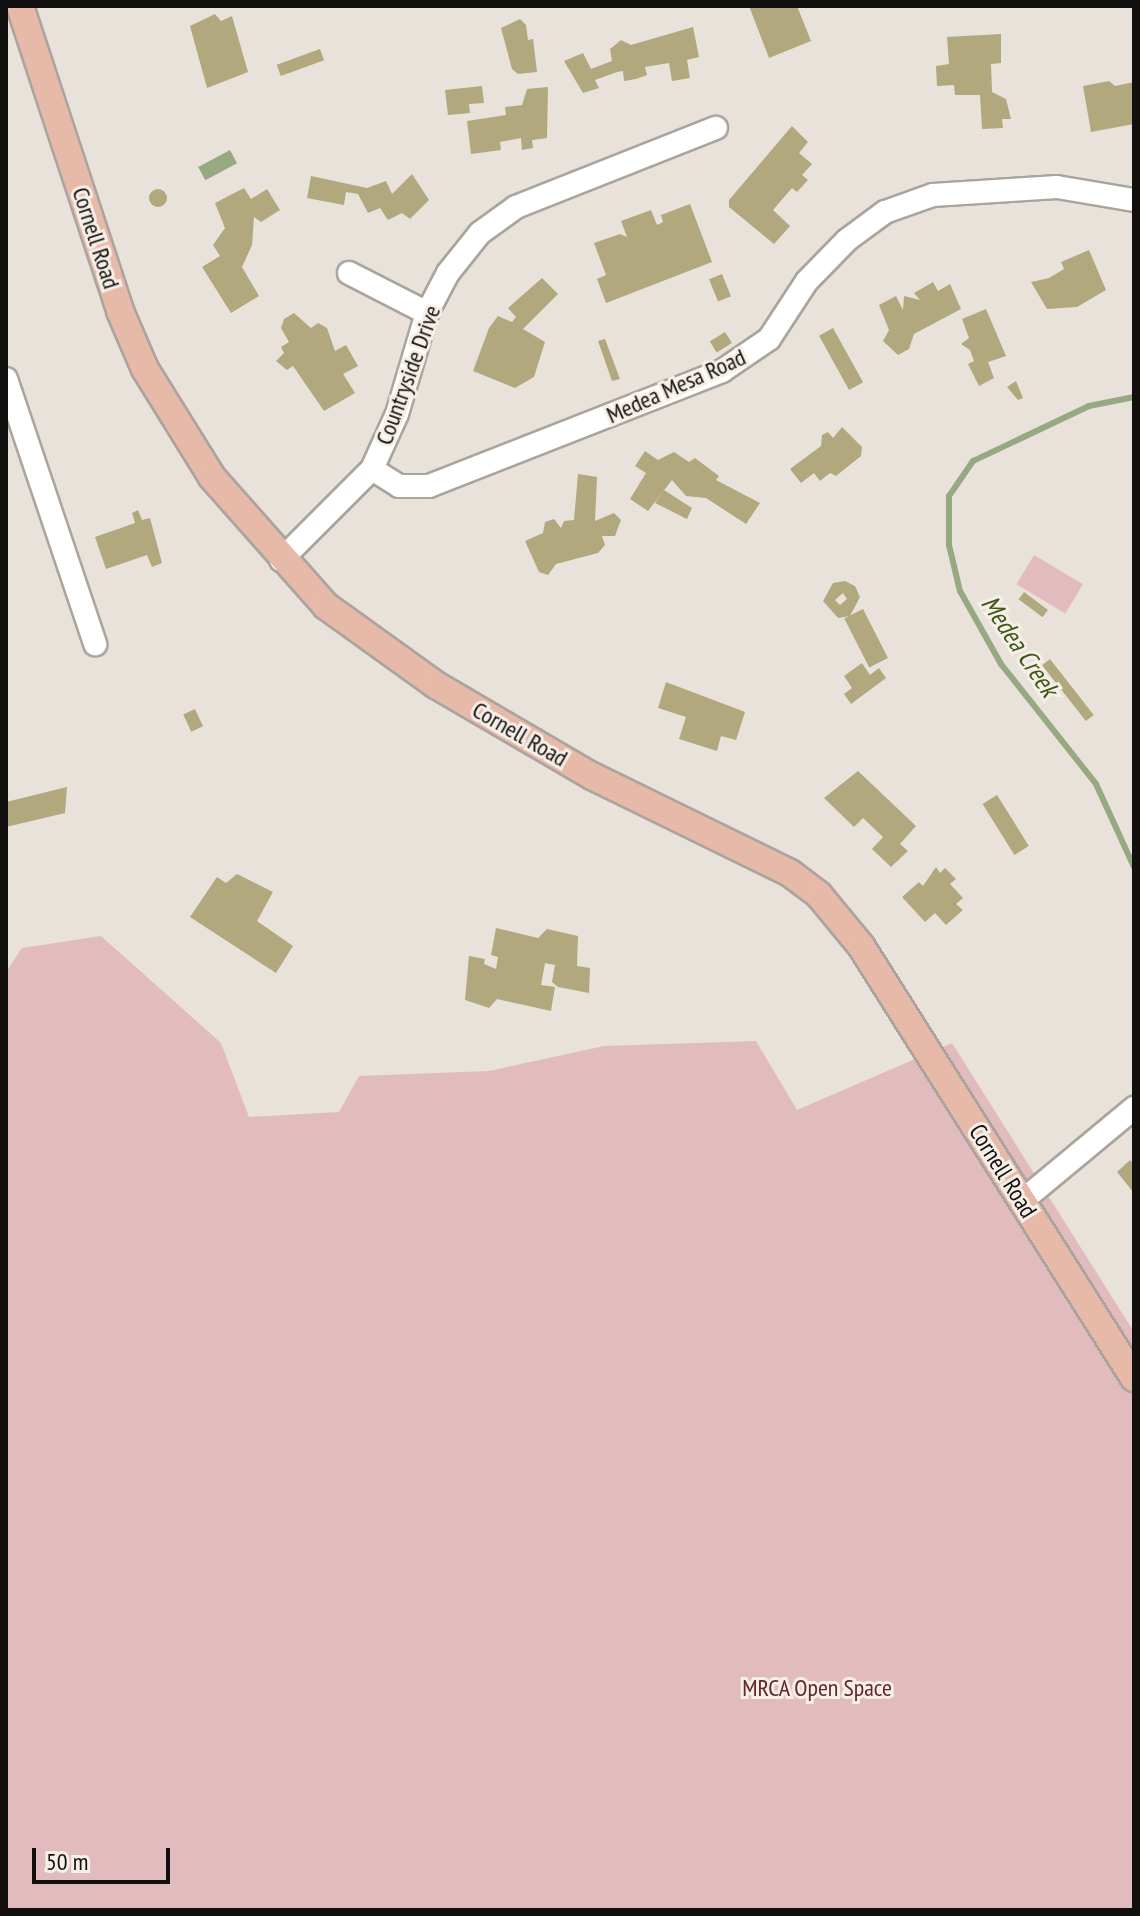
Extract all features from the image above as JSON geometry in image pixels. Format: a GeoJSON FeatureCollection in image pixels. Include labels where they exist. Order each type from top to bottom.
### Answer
{"type":"FeatureCollection","features":[{"type":"Feature","properties":{"kind":"main road","name":"Cornell Road"},"geometry":{"type":"LineString","coordinates":[[20,6],[120,311],[145,369],[212,477],[281,560],[326,606],[436,685],[592,776],[790,873],[819,895],[861,946],[1134,1378]]}},
{"type":"Feature","properties":{"kind":"street","name":"Countryside Drive"},"geometry":{"type":"LineString","coordinates":[[281,560],[372,469],[397,414],[427,313],[448,273],[480,233],[516,207],[716,128]]}},
{"type":"Feature","properties":{"kind":"street","name":"Medea Mesa Road"},"geometry":{"type":"LineString","coordinates":[[372,469],[399,486],[429,486],[722,371],[769,339],[807,281],[847,240],[885,212],[933,195],[1057,187],[1134,200]]}},
{"type":"Feature","properties":{"kind":"street"},"geometry":{"type":"LineString","coordinates":[[349,273],[427,313]]}},
{"type":"Feature","properties":{"kind":"street"},"geometry":{"type":"LineString","coordinates":[[6,379],[95,644]]}},
{"type":"Feature","properties":{"kind":"street"},"geometry":{"type":"LineString","coordinates":[[1022,1201],[1134,1108]]}},
{"type":"Feature","properties":{"kind":"green space"},"geometry":{"type":"Polygon","coordinates":[[[1034,555],[1083,584],[1065,614],[1016,584],[1034,555]]]}},
{"type":"Feature","properties":{"kind":"green space","name":"MRCA Open Space"},"geometry":{"type":"Polygon","coordinates":[[[101,936],[221,1043],[249,1117],[339,1112],[359,1076],[489,1071],[604,1046],[756,1041],[797,1110],[952,1043],[1134,1332],[1134,1910],[6,1910],[6,972],[22,948],[101,936]]]}},
{"type":"Feature","properties":{"kind":"shaded area"},"geometry":{"type":"Polygon","coordinates":[[[230,150],[237,163],[205,180],[198,167],[230,150]]]}},
{"type":"Feature","properties":{"kind":"building"},"geometry":{"type":"Polygon","coordinates":[[[749,6],[797,6],[811,41],[769,58],[749,6]]]}},
{"type":"Feature","properties":{"kind":"building"},"geometry":{"type":"Polygon","coordinates":[[[215,14],[221,21],[232,16],[248,72],[207,88],[190,26],[215,14]]]}},
{"type":"Feature","properties":{"kind":"building"},"geometry":{"type":"Polygon","coordinates":[[[520,19],[526,25],[528,40],[533,39],[537,72],[518,74],[512,69],[501,28],[520,19]]]}},
{"type":"Feature","properties":{"kind":"building"},"geometry":{"type":"Polygon","coordinates":[[[693,27],[699,57],[687,60],[690,78],[672,81],[669,63],[645,67],[647,75],[636,79],[624,81],[623,71],[617,72],[595,80],[599,88],[583,93],[564,61],[583,53],[591,69],[612,61],[610,49],[621,40],[631,45],[693,27]]]}},
{"type":"Feature","properties":{"kind":"building"},"geometry":{"type":"Polygon","coordinates":[[[1001,34],[1001,63],[991,64],[992,92],[1006,99],[1011,119],[1002,119],[1003,128],[982,129],[980,95],[955,95],[954,85],[937,86],[936,66],[949,64],[947,37],[1001,34]]]}},
{"type":"Feature","properties":{"kind":"building"},"geometry":{"type":"Polygon","coordinates":[[[320,49],[324,60],[281,76],[277,65],[320,49]]]}},
{"type":"Feature","properties":{"kind":"building"},"geometry":{"type":"Polygon","coordinates":[[[1109,81],[1115,86],[1134,82],[1134,124],[1091,132],[1083,86],[1109,81]]]}},
{"type":"Feature","properties":{"kind":"building"},"geometry":{"type":"Polygon","coordinates":[[[482,86],[484,103],[469,104],[470,113],[448,115],[445,90],[482,86]]]}},
{"type":"Feature","properties":{"kind":"building"},"geometry":{"type":"Polygon","coordinates":[[[548,87],[547,138],[532,140],[533,148],[522,150],[521,138],[500,142],[501,150],[471,154],[467,121],[506,115],[505,107],[522,105],[527,89],[548,87]]]}},
{"type":"Feature","properties":{"kind":"building"},"geometry":{"type":"Polygon","coordinates":[[[792,126],[808,142],[799,153],[812,164],[802,175],[808,180],[797,192],[792,188],[773,210],[790,226],[774,244],[729,207],[729,200],[792,126]]]}},
{"type":"Feature","properties":{"kind":"building"},"geometry":{"type":"Polygon","coordinates":[[[412,174],[429,200],[410,219],[402,213],[388,220],[380,208],[368,213],[358,194],[346,192],[344,205],[307,198],[311,176],[367,188],[386,181],[392,194],[412,174]]]}},
{"type":"Feature","properties":{"kind":"building"},"geometry":{"type":"Polygon","coordinates":[[[244,188],[251,199],[267,189],[280,210],[261,222],[254,217],[252,245],[242,267],[259,296],[231,313],[202,267],[220,256],[213,245],[225,228],[215,203],[244,188]]]}},
{"type":"Feature","properties":{"kind":"building"},"geometry":{"type":"Polygon","coordinates":[[[158,189],[167,198],[158,207],[149,198],[158,189]]]}},
{"type":"Feature","properties":{"kind":"building"},"geometry":{"type":"Polygon","coordinates":[[[690,204],[712,262],[606,303],[597,279],[606,275],[594,243],[620,234],[627,237],[621,221],[651,210],[657,225],[663,222],[661,215],[690,204]]]}},
{"type":"Feature","properties":{"kind":"building"},"geometry":{"type":"Polygon","coordinates":[[[1089,250],[1106,290],[1077,307],[1047,309],[1031,282],[1049,278],[1064,269],[1061,262],[1089,250]]]}},
{"type":"Feature","properties":{"kind":"building"},"geometry":{"type":"Polygon","coordinates":[[[722,274],[731,296],[718,301],[709,279],[722,274]]]}},
{"type":"Feature","properties":{"kind":"building"},"geometry":{"type":"Polygon","coordinates":[[[542,278],[558,294],[523,329],[545,342],[534,377],[515,388],[473,371],[489,328],[498,316],[512,322],[516,317],[508,308],[542,278]]]}},
{"type":"Feature","properties":{"kind":"building"},"geometry":{"type":"Polygon","coordinates":[[[933,282],[938,291],[950,284],[961,309],[914,334],[909,349],[898,355],[883,341],[889,330],[879,305],[896,296],[903,310],[904,296],[920,300],[914,293],[933,282]]]}},
{"type":"Feature","properties":{"kind":"building"},"geometry":{"type":"Polygon","coordinates":[[[986,309],[1006,356],[988,362],[994,378],[979,386],[968,364],[974,361],[970,350],[961,344],[969,338],[962,319],[986,309]]]}},
{"type":"Feature","properties":{"kind":"building"},"geometry":{"type":"Polygon","coordinates":[[[294,313],[311,328],[318,323],[327,328],[335,351],[346,345],[358,366],[343,374],[355,393],[324,411],[293,366],[287,370],[276,361],[284,353],[281,347],[289,342],[281,328],[284,319],[294,313]]]}},
{"type":"Feature","properties":{"kind":"building"},"geometry":{"type":"Polygon","coordinates":[[[833,328],[863,382],[849,390],[819,336],[833,328]]]}},
{"type":"Feature","properties":{"kind":"building"},"geometry":{"type":"Polygon","coordinates":[[[725,332],[732,343],[717,353],[710,342],[725,332]]]}},
{"type":"Feature","properties":{"kind":"building"},"geometry":{"type":"Polygon","coordinates":[[[605,339],[620,379],[612,381],[598,341],[605,339]]]}},
{"type":"Feature","properties":{"kind":"building"},"geometry":{"type":"Polygon","coordinates":[[[1016,381],[1023,398],[1018,400],[1007,387],[1016,381]]]}},
{"type":"Feature","properties":{"kind":"building"},"geometry":{"type":"Polygon","coordinates":[[[842,427],[862,447],[861,456],[836,476],[830,473],[820,481],[814,473],[801,483],[790,469],[821,446],[822,435],[828,432],[833,438],[842,427]]]}},
{"type":"Feature","properties":{"kind":"building"},"geometry":{"type":"Polygon","coordinates":[[[645,451],[658,460],[674,452],[689,462],[695,458],[719,476],[716,480],[760,503],[746,524],[706,498],[686,496],[672,480],[648,511],[630,499],[646,473],[635,466],[645,451]]]}},
{"type":"Feature","properties":{"kind":"building"},"geometry":{"type":"Polygon","coordinates":[[[578,474],[597,477],[595,521],[614,513],[621,520],[615,536],[602,536],[605,545],[598,553],[556,564],[548,575],[539,572],[525,541],[543,533],[545,522],[554,519],[561,528],[564,521],[574,520],[578,474]]]}},
{"type":"Feature","properties":{"kind":"building"},"geometry":{"type":"Polygon","coordinates":[[[664,490],[692,508],[687,519],[655,503],[664,490]]]}},
{"type":"Feature","properties":{"kind":"building"},"geometry":{"type":"Polygon","coordinates":[[[138,510],[142,520],[150,518],[162,563],[152,567],[147,555],[106,569],[95,537],[135,523],[132,513],[138,510]]]}},
{"type":"Feature","properties":{"kind":"building"},"geometry":{"type":"Polygon","coordinates":[[[845,581],[855,586],[860,597],[850,616],[838,618],[823,601],[833,583],[845,581]],[[843,593],[835,600],[840,605],[847,599],[843,593]]]}},
{"type":"Feature","properties":{"kind":"building"},"geometry":{"type":"Polygon","coordinates":[[[1024,592],[1048,610],[1043,617],[1019,599],[1024,592]]]}},
{"type":"Feature","properties":{"kind":"building"},"geometry":{"type":"Polygon","coordinates":[[[863,609],[888,658],[869,668],[844,619],[863,609]]]}},
{"type":"Feature","properties":{"kind":"building"},"geometry":{"type":"Polygon","coordinates":[[[1050,659],[1094,715],[1086,721],[1042,665],[1050,659]]]}},
{"type":"Feature","properties":{"kind":"building"},"geometry":{"type":"Polygon","coordinates":[[[862,663],[870,675],[879,668],[886,678],[851,704],[844,694],[852,688],[844,676],[862,663]]]}},
{"type":"Feature","properties":{"kind":"building"},"geometry":{"type":"Polygon","coordinates":[[[666,682],[745,712],[736,740],[721,736],[717,751],[679,739],[686,717],[658,708],[666,682]]]}},
{"type":"Feature","properties":{"kind":"building"},"geometry":{"type":"Polygon","coordinates":[[[195,709],[203,726],[191,732],[183,714],[195,709]]]}},
{"type":"Feature","properties":{"kind":"building"},"geometry":{"type":"Polygon","coordinates":[[[858,771],[916,826],[900,844],[908,851],[891,867],[872,849],[883,837],[863,818],[854,827],[824,798],[858,771]]]}},
{"type":"Feature","properties":{"kind":"building"},"geometry":{"type":"Polygon","coordinates":[[[67,787],[65,813],[6,827],[6,802],[67,787]]]}},
{"type":"Feature","properties":{"kind":"building"},"geometry":{"type":"Polygon","coordinates":[[[997,795],[1029,846],[1014,855],[983,804],[997,795]]]}},
{"type":"Feature","properties":{"kind":"building"},"geometry":{"type":"Polygon","coordinates":[[[936,867],[940,873],[945,868],[956,879],[950,884],[963,898],[956,904],[963,910],[946,925],[935,913],[925,922],[902,897],[919,882],[923,886],[936,867]]]}},
{"type":"Feature","properties":{"kind":"building"},"geometry":{"type":"Polygon","coordinates":[[[237,874],[273,892],[257,921],[293,946],[276,973],[190,917],[217,877],[226,883],[237,874]]]}},
{"type":"Feature","properties":{"kind":"building"},"geometry":{"type":"Polygon","coordinates":[[[496,928],[538,938],[547,929],[578,936],[577,966],[590,968],[589,993],[558,987],[552,982],[555,965],[545,963],[541,985],[555,987],[551,1011],[497,999],[489,1008],[465,1000],[469,956],[485,959],[484,964],[496,969],[498,957],[491,955],[496,928]]]}},
{"type":"Feature","properties":{"kind":"building"},"geometry":{"type":"Polygon","coordinates":[[[1130,1160],[1134,1165],[1134,1193],[1117,1172],[1130,1160]]]}},
{"type":"Feature","properties":{"kind":"waterway","name":"Medea Creek"},"geometry":{"type":"LineString","coordinates":[[1134,397],[1089,406],[973,461],[949,496],[949,545],[960,591],[1001,664],[1096,784],[1134,867]]}}]}
